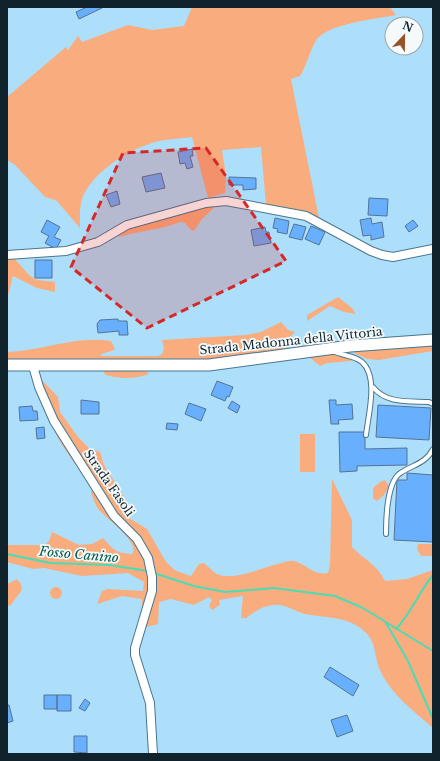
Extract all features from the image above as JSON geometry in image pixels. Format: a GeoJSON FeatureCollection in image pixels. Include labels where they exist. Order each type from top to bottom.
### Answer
{"type":"FeatureCollection","features":[{"type":"Feature","properties":{"kind":"street"},"geometry":{"type":"LineString","coordinates":[[7,255],[66,251],[98,242],[127,225],[206,203],[226,201],[306,216],[370,251],[382,255],[393,256],[421,250],[433,250]]}},
{"type":"Feature","properties":{"kind":"street","name":"Strada Madonna della Vittoria"},"geometry":{"type":"LineString","coordinates":[[7,365],[209,365],[329,349],[433,340]]}},
{"type":"Feature","properties":{"kind":"street","name":"Strada Fasoli"},"geometry":{"type":"LineString","coordinates":[[33,366],[39,387],[54,421],[110,510],[137,539],[149,562],[152,577],[152,591],[135,648],[135,655],[150,703],[153,754]]}},
{"type":"Feature","properties":{"kind":"lane"},"geometry":{"type":"LineString","coordinates":[[329,349],[362,362],[369,373],[373,387],[379,395],[392,400],[429,402],[433,404]]}},
{"type":"Feature","properties":{"kind":"lane"},"geometry":{"type":"LineString","coordinates":[[366,435],[373,387]]}},
{"type":"Feature","properties":{"kind":"lane"},"geometry":{"type":"LineString","coordinates":[[386,534],[386,517],[394,480],[399,474],[421,464],[433,449]]}},
{"type":"Feature","properties":{"kind":"highlighted area"},"geometry":{"type":"Polygon","coordinates":[[[206,148],[286,261],[147,328],[71,267],[123,153],[206,148]]]}},
{"type":"Feature","properties":{"kind":"shaded area"},"geometry":{"type":"Polygon","coordinates":[[[192,7],[390,7],[396,15],[354,22],[332,29],[323,34],[317,39],[300,76],[291,79],[319,218],[266,205],[261,147],[222,150],[226,176],[225,193],[208,198],[192,137],[154,142],[130,152],[112,163],[89,186],[81,202],[80,228],[56,200],[45,197],[15,165],[7,160],[7,97],[66,47],[68,50],[78,36],[82,42],[128,25],[152,30],[184,26],[192,7]]]}},
{"type":"Feature","properties":{"kind":"shaded area"},"geometry":{"type":"Polygon","coordinates":[[[215,203],[213,209],[202,219],[194,231],[191,230],[185,223],[180,222],[165,227],[118,237],[125,229],[215,203]]]}},
{"type":"Feature","properties":{"kind":"shaded area"},"geometry":{"type":"Polygon","coordinates":[[[7,257],[13,257],[30,276],[37,280],[55,282],[55,292],[37,288],[13,276],[7,299],[7,257]]]}},
{"type":"Feature","properties":{"kind":"shaded area"},"geometry":{"type":"Polygon","coordinates":[[[338,297],[352,308],[356,314],[344,312],[330,306],[307,321],[307,315],[338,297]]]}},
{"type":"Feature","properties":{"kind":"shaded area"},"geometry":{"type":"Polygon","coordinates":[[[281,322],[288,330],[295,332],[287,340],[286,350],[218,359],[179,361],[7,362],[7,352],[85,340],[111,341],[115,349],[103,353],[100,356],[158,356],[162,354],[164,349],[162,340],[246,335],[261,332],[281,322]]]}},
{"type":"Feature","properties":{"kind":"shaded area"},"geometry":{"type":"Polygon","coordinates":[[[433,343],[433,351],[379,360],[367,359],[348,350],[433,343]]]}},
{"type":"Feature","properties":{"kind":"shaded area"},"geometry":{"type":"Polygon","coordinates":[[[340,351],[346,353],[352,361],[327,363],[320,366],[309,357],[301,355],[340,351]]]}},
{"type":"Feature","properties":{"kind":"shaded area"},"geometry":{"type":"Polygon","coordinates":[[[102,370],[145,370],[149,374],[133,378],[122,378],[106,375],[102,370]]]}},
{"type":"Feature","properties":{"kind":"shaded area"},"geometry":{"type":"Polygon","coordinates":[[[40,378],[58,397],[60,412],[78,437],[89,448],[100,452],[104,465],[127,502],[124,515],[147,529],[166,562],[176,571],[191,576],[199,564],[204,563],[215,573],[222,576],[230,576],[248,573],[292,561],[298,562],[318,573],[328,573],[330,565],[332,479],[352,520],[352,547],[374,566],[385,581],[407,579],[433,570],[433,728],[391,688],[380,670],[372,641],[369,636],[352,623],[336,618],[305,614],[285,606],[277,605],[262,608],[246,618],[241,618],[243,596],[219,600],[220,605],[212,610],[209,606],[212,600],[209,597],[194,605],[171,599],[159,602],[158,624],[139,629],[142,614],[142,599],[122,596],[97,604],[102,591],[108,589],[143,591],[144,582],[128,573],[82,576],[44,568],[33,569],[7,562],[7,545],[45,545],[49,541],[52,532],[79,545],[92,544],[103,538],[112,548],[118,551],[132,554],[133,549],[132,544],[122,531],[98,508],[91,493],[92,490],[58,438],[54,430],[60,429],[40,378]]]}},
{"type":"Feature","properties":{"kind":"shaded area"},"geometry":{"type":"Polygon","coordinates":[[[300,434],[315,434],[315,472],[300,472],[300,434]]]}},
{"type":"Feature","properties":{"kind":"shaded area"},"geometry":{"type":"Polygon","coordinates":[[[385,480],[389,486],[384,495],[377,501],[373,498],[373,488],[385,480]]]}},
{"type":"Feature","properties":{"kind":"shaded area"},"geometry":{"type":"Polygon","coordinates":[[[418,544],[433,544],[433,556],[421,556],[417,549],[418,544]]]}},
{"type":"Feature","properties":{"kind":"shaded area"},"geometry":{"type":"Polygon","coordinates":[[[17,579],[21,584],[22,590],[10,606],[7,605],[7,584],[17,579]]]}},
{"type":"Feature","properties":{"kind":"shaded area"},"geometry":{"type":"Polygon","coordinates":[[[54,587],[58,587],[62,593],[58,599],[54,599],[50,595],[50,591],[54,587]]]}},
{"type":"Feature","properties":{"kind":"building"},"geometry":{"type":"Polygon","coordinates":[[[87,7],[102,8],[79,19],[76,12],[87,7]]]}},
{"type":"Feature","properties":{"kind":"building"},"geometry":{"type":"Polygon","coordinates":[[[192,149],[193,156],[190,156],[193,167],[187,169],[185,163],[180,164],[178,152],[192,149]]]}},
{"type":"Feature","properties":{"kind":"building"},"geometry":{"type":"Polygon","coordinates":[[[161,173],[165,188],[146,192],[142,177],[161,173]]]}},
{"type":"Feature","properties":{"kind":"building"},"geometry":{"type":"Polygon","coordinates":[[[229,177],[256,178],[256,189],[243,190],[243,185],[229,185],[229,177]]]}},
{"type":"Feature","properties":{"kind":"building"},"geometry":{"type":"Polygon","coordinates":[[[117,191],[120,204],[111,207],[106,195],[117,191]]]}},
{"type":"Feature","properties":{"kind":"building"},"geometry":{"type":"Polygon","coordinates":[[[369,198],[388,199],[387,216],[368,215],[369,198]]]}},
{"type":"Feature","properties":{"kind":"building"},"geometry":{"type":"Polygon","coordinates":[[[275,218],[289,221],[287,234],[277,232],[278,229],[273,228],[275,218]]]}},
{"type":"Feature","properties":{"kind":"building"},"geometry":{"type":"Polygon","coordinates":[[[371,218],[372,224],[382,222],[384,237],[371,240],[371,235],[363,236],[360,220],[371,218]]]}},
{"type":"Feature","properties":{"kind":"building"},"geometry":{"type":"Polygon","coordinates":[[[47,220],[60,227],[54,237],[61,240],[56,249],[45,243],[49,236],[41,232],[47,220]]]}},
{"type":"Feature","properties":{"kind":"building"},"geometry":{"type":"Polygon","coordinates":[[[413,220],[418,226],[409,232],[405,226],[413,220]]]}},
{"type":"Feature","properties":{"kind":"building"},"geometry":{"type":"Polygon","coordinates":[[[294,224],[306,227],[302,240],[289,237],[294,224]]]}},
{"type":"Feature","properties":{"kind":"building"},"geometry":{"type":"Polygon","coordinates":[[[311,226],[325,232],[319,245],[305,239],[311,226]]]}},
{"type":"Feature","properties":{"kind":"building"},"geometry":{"type":"Polygon","coordinates":[[[265,227],[266,232],[269,232],[271,243],[254,246],[251,230],[265,227]]]}},
{"type":"Feature","properties":{"kind":"building"},"geometry":{"type":"Polygon","coordinates":[[[35,260],[52,260],[52,278],[35,278],[35,260]]]}},
{"type":"Feature","properties":{"kind":"building"},"geometry":{"type":"Polygon","coordinates":[[[118,319],[118,321],[127,321],[128,335],[119,335],[119,331],[98,333],[97,324],[100,320],[118,319]]]}},
{"type":"Feature","properties":{"kind":"building"},"geometry":{"type":"Polygon","coordinates":[[[217,381],[233,387],[229,397],[227,396],[225,401],[211,395],[217,381]]]}},
{"type":"Feature","properties":{"kind":"building"},"geometry":{"type":"Polygon","coordinates":[[[81,400],[99,402],[99,414],[81,414],[81,400]]]}},
{"type":"Feature","properties":{"kind":"building"},"geometry":{"type":"Polygon","coordinates":[[[329,400],[336,400],[336,405],[352,404],[353,419],[338,420],[339,424],[331,424],[329,400]]]}},
{"type":"Feature","properties":{"kind":"building"},"geometry":{"type":"Polygon","coordinates":[[[232,401],[240,406],[237,413],[228,408],[232,401]]]}},
{"type":"Feature","properties":{"kind":"building"},"geometry":{"type":"Polygon","coordinates":[[[189,403],[206,409],[201,421],[185,414],[189,403]]]}},
{"type":"Feature","properties":{"kind":"building"},"geometry":{"type":"Polygon","coordinates":[[[378,405],[431,408],[429,440],[376,437],[378,405]]]}},
{"type":"Feature","properties":{"kind":"building"},"geometry":{"type":"Polygon","coordinates":[[[32,406],[33,411],[37,411],[38,420],[20,421],[19,407],[32,406]]]}},
{"type":"Feature","properties":{"kind":"building"},"geometry":{"type":"Polygon","coordinates":[[[167,423],[178,424],[177,430],[166,429],[167,423]]]}},
{"type":"Feature","properties":{"kind":"building"},"geometry":{"type":"Polygon","coordinates":[[[44,427],[45,438],[37,439],[36,428],[44,427]]]}},
{"type":"Feature","properties":{"kind":"building"},"geometry":{"type":"Polygon","coordinates":[[[339,432],[365,432],[365,449],[407,448],[407,465],[357,466],[357,471],[340,472],[339,432]]]}},
{"type":"Feature","properties":{"kind":"building"},"geometry":{"type":"Polygon","coordinates":[[[407,473],[433,475],[433,542],[394,540],[397,480],[407,480],[407,473]]]}},
{"type":"Feature","properties":{"kind":"building"},"geometry":{"type":"Polygon","coordinates":[[[330,667],[359,685],[353,696],[324,677],[330,667]]]}},
{"type":"Feature","properties":{"kind":"building"},"geometry":{"type":"Polygon","coordinates":[[[44,695],[57,695],[57,709],[44,709],[44,695]]]}},
{"type":"Feature","properties":{"kind":"building"},"geometry":{"type":"Polygon","coordinates":[[[57,695],[71,695],[71,711],[57,711],[57,695]]]}},
{"type":"Feature","properties":{"kind":"building"},"geometry":{"type":"Polygon","coordinates":[[[85,699],[90,703],[85,711],[79,708],[85,699]]]}},
{"type":"Feature","properties":{"kind":"building"},"geometry":{"type":"Polygon","coordinates":[[[7,705],[9,705],[13,721],[7,723],[7,705]]]}},
{"type":"Feature","properties":{"kind":"building"},"geometry":{"type":"Polygon","coordinates":[[[347,715],[353,731],[337,737],[331,720],[347,715]]]}},
{"type":"Feature","properties":{"kind":"building"},"geometry":{"type":"Polygon","coordinates":[[[74,736],[87,736],[87,753],[74,752],[74,736]]]}},
{"type":"Feature","properties":{"kind":"waterway","name":"Fosso Canino"},"geometry":{"type":"LineString","coordinates":[[7,554],[50,563],[109,565],[148,571]]}},
{"type":"Feature","properties":{"kind":"waterway","name":"Fosso Canino"},"geometry":{"type":"LineString","coordinates":[[154,573],[194,586],[225,592],[274,588],[335,596],[363,608],[433,651]]}},
{"type":"Feature","properties":{"kind":"waterway"},"geometry":{"type":"LineString","coordinates":[[396,629],[433,575]]}},
{"type":"Feature","properties":{"kind":"waterway"},"geometry":{"type":"LineString","coordinates":[[386,623],[408,661],[433,719]]}}]}
